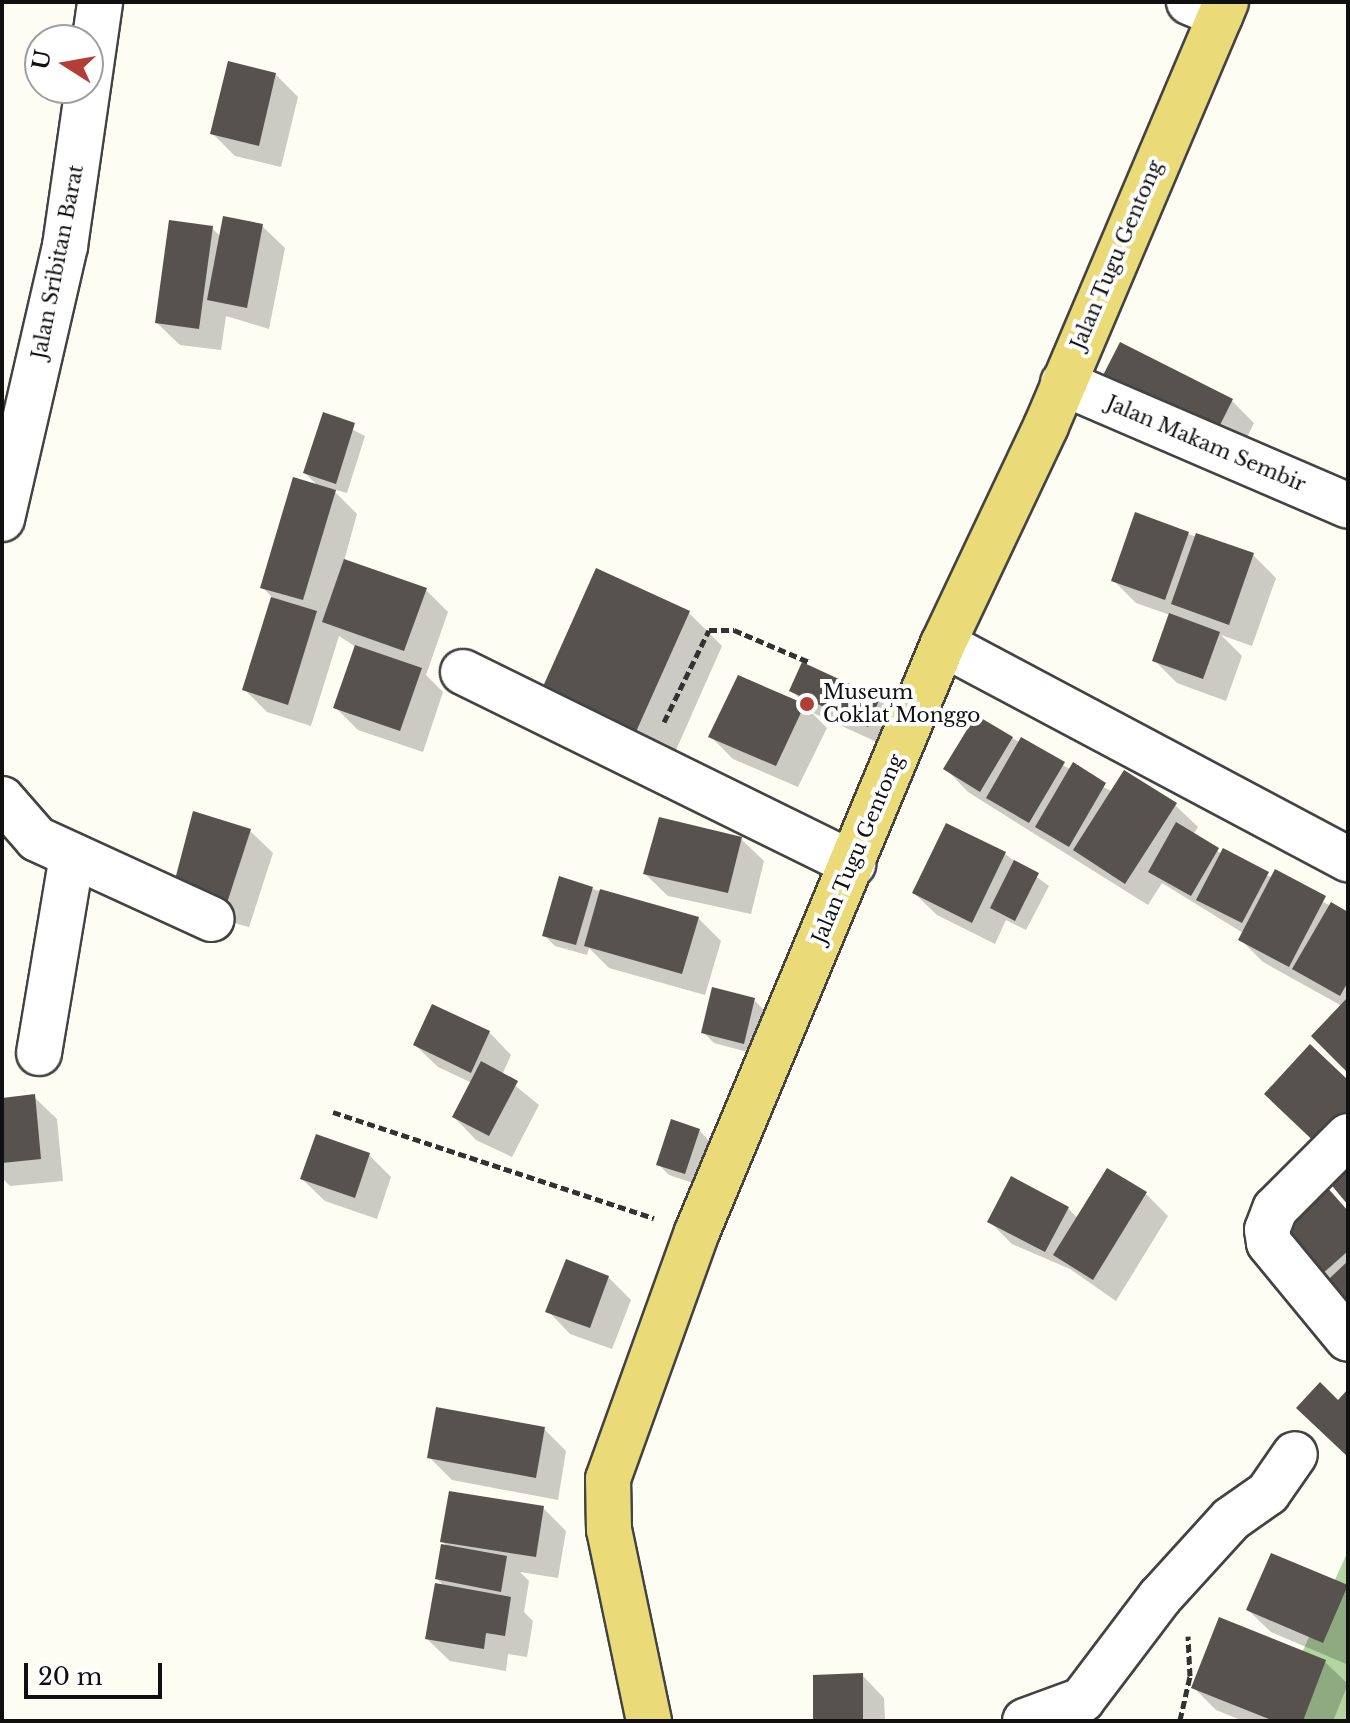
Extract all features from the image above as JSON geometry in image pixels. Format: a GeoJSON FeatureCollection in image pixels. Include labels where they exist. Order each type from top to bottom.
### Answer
{"type":"FeatureCollection","features":[{"type":"Feature","properties":{"kind":"main road","name":"Jalan Tugu Gentong"},"geometry":{"type":"LineString","coordinates":[[649,1721],[609,1530],[608,1479],[697,1232],[943,644],[1063,383],[1212,6]]}},
{"type":"Feature","properties":{"kind":"street","name":"Jalan Sribitan Barat"},"geometry":{"type":"LineString","coordinates":[[2,519],[65,246],[100,2]]}},
{"type":"Feature","properties":{"kind":"street","name":"Jalan Makam Sembir"},"geometry":{"type":"LineString","coordinates":[[1063,383],[1348,506]]}},
{"type":"Feature","properties":{"kind":"street"},"geometry":{"type":"LineString","coordinates":[[943,644],[1348,859]]}},
{"type":"Feature","properties":{"kind":"street"},"geometry":{"type":"LineString","coordinates":[[463,672],[853,864]]}},
{"type":"Feature","properties":{"kind":"street"},"geometry":{"type":"LineString","coordinates":[[2,799],[37,839],[212,919]]}},
{"type":"Feature","properties":{"kind":"street"},"geometry":{"type":"LineString","coordinates":[[39,1053],[72,856]]}},
{"type":"Feature","properties":{"kind":"street"},"geometry":{"type":"LineString","coordinates":[[1348,1136],[1275,1209],[1267,1230],[1269,1243],[1348,1339]]}},
{"type":"Feature","properties":{"kind":"street"},"geometry":{"type":"LineString","coordinates":[[1025,1721],[1082,1700],[1160,1597],[1231,1519],[1268,1493],[1295,1454]]}},
{"type":"Feature","properties":{"kind":"path"},"geometry":{"type":"LineString","coordinates":[[647,760],[709,630],[734,630],[809,662]]}},
{"type":"Feature","properties":{"kind":"path"},"geometry":{"type":"LineString","coordinates":[[333,1112],[697,1232]]}},
{"type":"Feature","properties":{"kind":"path"},"geometry":{"type":"LineString","coordinates":[[1160,1597],[1190,1642],[1180,1720]]}},
{"type":"Feature","properties":{"kind":"green space"},"geometry":{"type":"Polygon","coordinates":[[[1348,1551],[1348,1721],[1271,1721],[1348,1551]]]}},
{"type":"Feature","properties":{"kind":"building"},"geometry":{"type":"Polygon","coordinates":[[[228,61],[276,73],[259,146],[210,134],[228,61]]]}},
{"type":"Feature","properties":{"kind":"building"},"geometry":{"type":"Polygon","coordinates":[[[223,216],[263,224],[247,308],[207,300],[223,216]]]}},
{"type":"Feature","properties":{"kind":"building"},"geometry":{"type":"Polygon","coordinates":[[[169,220],[213,226],[199,329],[155,323],[169,220]]]}},
{"type":"Feature","properties":{"kind":"building"},"geometry":{"type":"Polygon","coordinates":[[[1120,342],[1233,399],[1211,443],[1098,385],[1120,342]]]}},
{"type":"Feature","properties":{"kind":"building"},"geometry":{"type":"Polygon","coordinates":[[[323,412],[355,423],[336,484],[303,473],[323,412]]]}},
{"type":"Feature","properties":{"kind":"building"},"geometry":{"type":"Polygon","coordinates":[[[293,477],[336,490],[303,600],[260,588],[293,477]]]}},
{"type":"Feature","properties":{"kind":"building"},"geometry":{"type":"Polygon","coordinates":[[[1135,512],[1189,532],[1165,600],[1111,581],[1135,512]]]}},
{"type":"Feature","properties":{"kind":"building"},"geometry":{"type":"Polygon","coordinates":[[[1196,533],[1254,553],[1229,625],[1171,604],[1196,533]]]}},
{"type":"Feature","properties":{"kind":"building"},"geometry":{"type":"Polygon","coordinates":[[[344,559],[427,588],[404,651],[322,622],[344,559]]]}},
{"type":"Feature","properties":{"kind":"building"},"geometry":{"type":"Polygon","coordinates":[[[596,568],[690,611],[635,734],[541,691],[596,568]]]}},
{"type":"Feature","properties":{"kind":"building"},"geometry":{"type":"Polygon","coordinates":[[[271,597],[317,611],[288,705],[242,690],[271,597]]]}},
{"type":"Feature","properties":{"kind":"building"},"geometry":{"type":"Polygon","coordinates":[[[1169,613],[1220,632],[1203,679],[1152,661],[1169,613]]]}},
{"type":"Feature","properties":{"kind":"building"},"geometry":{"type":"Polygon","coordinates":[[[355,645],[422,668],[400,731],[333,708],[355,645]]]}},
{"type":"Feature","properties":{"kind":"building"},"geometry":{"type":"Polygon","coordinates":[[[802,662],[880,698],[868,727],[789,691],[802,662]]]}},
{"type":"Feature","properties":{"kind":"building"},"geometry":{"type":"Polygon","coordinates":[[[738,675],[805,704],[776,766],[708,737],[738,675]]]}},
{"type":"Feature","properties":{"kind":"building"},"geometry":{"type":"Polygon","coordinates":[[[976,715],[1013,737],[980,792],[943,769],[976,715]]]}},
{"type":"Feature","properties":{"kind":"building"},"geometry":{"type":"Polygon","coordinates":[[[1021,737],[1065,762],[1029,823],[986,798],[1021,737]]]}},
{"type":"Feature","properties":{"kind":"building"},"geometry":{"type":"Polygon","coordinates":[[[1073,762],[1106,783],[1069,847],[1035,827],[1073,762]]]}},
{"type":"Feature","properties":{"kind":"building"},"geometry":{"type":"Polygon","coordinates":[[[1124,770],[1177,803],[1125,884],[1073,850],[1124,770]]]}},
{"type":"Feature","properties":{"kind":"building"},"geometry":{"type":"Polygon","coordinates":[[[193,811],[251,829],[226,906],[172,891],[193,811]]]}},
{"type":"Feature","properties":{"kind":"building"},"geometry":{"type":"Polygon","coordinates":[[[659,817],[742,837],[728,893],[643,874],[659,817]]]}},
{"type":"Feature","properties":{"kind":"building"},"geometry":{"type":"Polygon","coordinates":[[[1176,822],[1219,848],[1191,896],[1148,872],[1176,822]]]}},
{"type":"Feature","properties":{"kind":"building"},"geometry":{"type":"Polygon","coordinates":[[[946,823],[1006,852],[972,923],[912,893],[946,823]]]}},
{"type":"Feature","properties":{"kind":"building"},"geometry":{"type":"Polygon","coordinates":[[[1223,848],[1269,872],[1242,923],[1196,900],[1223,848]]]}},
{"type":"Feature","properties":{"kind":"building"},"geometry":{"type":"Polygon","coordinates":[[[1014,860],[1039,873],[1015,921],[990,908],[1014,860]]]}},
{"type":"Feature","properties":{"kind":"building"},"geometry":{"type":"Polygon","coordinates":[[[1275,869],[1326,896],[1289,967],[1238,940],[1275,869]]]}},
{"type":"Feature","properties":{"kind":"building"},"geometry":{"type":"Polygon","coordinates":[[[559,876],[593,887],[576,945],[542,936],[559,876]]]}},
{"type":"Feature","properties":{"kind":"building"},"geometry":{"type":"Polygon","coordinates":[[[600,889],[699,917],[682,974],[584,946],[600,889]]]}},
{"type":"Feature","properties":{"kind":"building"},"geometry":{"type":"Polygon","coordinates":[[[1331,902],[1348,912],[1348,982],[1340,996],[1292,969],[1331,902]]]}},
{"type":"Feature","properties":{"kind":"building"},"geometry":{"type":"Polygon","coordinates":[[[712,987],[755,998],[744,1044],[701,1033],[712,987]]]}},
{"type":"Feature","properties":{"kind":"building"},"geometry":{"type":"Polygon","coordinates":[[[1348,997],[1348,1073],[1311,1036],[1348,997]]]}},
{"type":"Feature","properties":{"kind":"building"},"geometry":{"type":"Polygon","coordinates":[[[432,1004],[490,1031],[471,1073],[413,1045],[432,1004]]]}},
{"type":"Feature","properties":{"kind":"building"},"geometry":{"type":"Polygon","coordinates":[[[1310,1044],[1348,1080],[1348,1127],[1325,1152],[1264,1094],[1310,1044]]]}},
{"type":"Feature","properties":{"kind":"building"},"geometry":{"type":"Polygon","coordinates":[[[481,1061],[518,1081],[489,1136],[452,1117],[481,1061]]]}},
{"type":"Feature","properties":{"kind":"building"},"geometry":{"type":"Polygon","coordinates":[[[35,1094],[41,1159],[2,1163],[2,1098],[35,1094]]]}},
{"type":"Feature","properties":{"kind":"building"},"geometry":{"type":"Polygon","coordinates":[[[671,1119],[700,1129],[685,1174],[656,1165],[671,1119]]]}},
{"type":"Feature","properties":{"kind":"building"},"geometry":{"type":"Polygon","coordinates":[[[316,1134],[370,1153],[355,1198],[300,1179],[316,1134]]]}},
{"type":"Feature","properties":{"kind":"building"},"geometry":{"type":"Polygon","coordinates":[[[1348,1167],[1348,1205],[1329,1182],[1348,1167]]]}},
{"type":"Feature","properties":{"kind":"building"},"geometry":{"type":"Polygon","coordinates":[[[1107,1168],[1147,1192],[1093,1280],[1053,1255],[1107,1168]]]}},
{"type":"Feature","properties":{"kind":"building"},"geometry":{"type":"Polygon","coordinates":[[[1011,1176],[1069,1207],[1045,1252],[987,1222],[1011,1176]]]}},
{"type":"Feature","properties":{"kind":"building"},"geometry":{"type":"Polygon","coordinates":[[[1326,1186],[1348,1211],[1348,1251],[1321,1275],[1279,1227],[1326,1186]]]}},
{"type":"Feature","properties":{"kind":"building"},"geometry":{"type":"Polygon","coordinates":[[[566,1259],[609,1276],[590,1328],[545,1312],[566,1259]]]}},
{"type":"Feature","properties":{"kind":"building"},"geometry":{"type":"Polygon","coordinates":[[[1348,1261],[1348,1330],[1314,1293],[1348,1261]]]}},
{"type":"Feature","properties":{"kind":"building"},"geometry":{"type":"Polygon","coordinates":[[[1320,1382],[1338,1400],[1348,1389],[1348,1457],[1296,1408],[1320,1382]]]}},
{"type":"Feature","properties":{"kind":"building"},"geometry":{"type":"Polygon","coordinates":[[[436,1407],[545,1427],[536,1478],[427,1458],[436,1407]]]}},
{"type":"Feature","properties":{"kind":"building"},"geometry":{"type":"Polygon","coordinates":[[[449,1491],[544,1506],[536,1557],[440,1542],[449,1491]]]}},
{"type":"Feature","properties":{"kind":"building"},"geometry":{"type":"Polygon","coordinates":[[[441,1544],[507,1556],[501,1592],[435,1579],[441,1544]]]}},
{"type":"Feature","properties":{"kind":"building"},"geometry":{"type":"Polygon","coordinates":[[[1271,1553],[1348,1585],[1323,1643],[1246,1610],[1271,1553]]]}},
{"type":"Feature","properties":{"kind":"building"},"geometry":{"type":"Polygon","coordinates":[[[435,1583],[511,1597],[505,1636],[486,1633],[484,1649],[425,1639],[435,1583]]]}},
{"type":"Feature","properties":{"kind":"building"},"geometry":{"type":"Polygon","coordinates":[[[1219,1617],[1326,1660],[1303,1721],[1274,1721],[1191,1688],[1219,1617]]]}},
{"type":"Feature","properties":{"kind":"building"},"geometry":{"type":"Polygon","coordinates":[[[863,1673],[863,1721],[813,1721],[813,1675],[863,1673]]]}},
{"type":"Feature","properties":{"kind":"place","name":"Museum Coklat Monggo"},"geometry":{"type":"Point","coordinates":[807,704]}}]}
